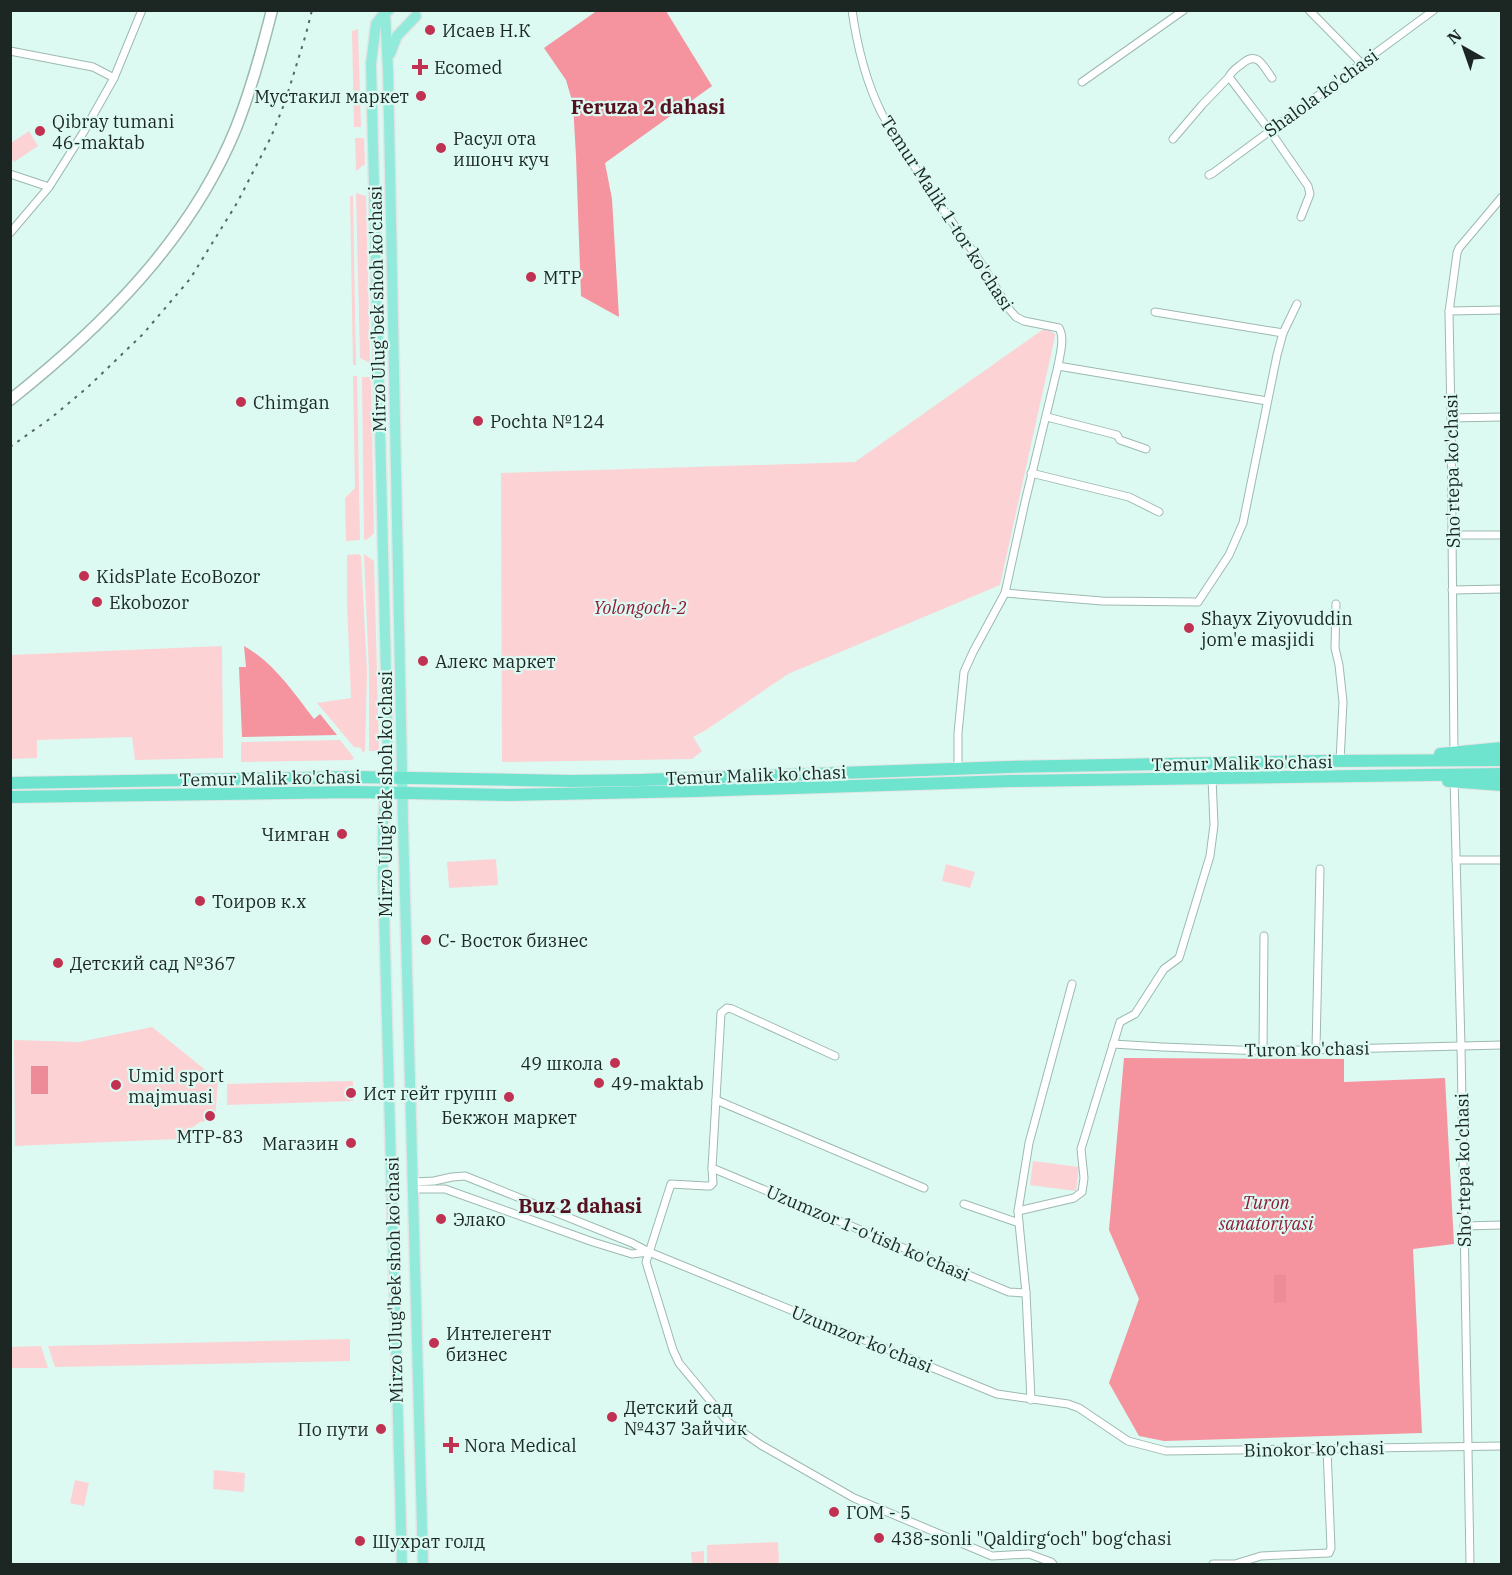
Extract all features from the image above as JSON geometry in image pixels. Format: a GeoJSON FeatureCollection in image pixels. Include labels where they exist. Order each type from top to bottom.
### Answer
{"type":"FeatureCollection","features":[{"type":"Feature","properties":{"kind":"highway"},"geometry":{"type":"LineString","coordinates":[[1454,756],[1502,748]]}},
{"type":"Feature","properties":{"kind":"highway","name":"Temur Malik ko'chasi"},"geometry":{"type":"LineString","coordinates":[[10,783],[386,777],[640,780],[958,768],[1390,761],[1454,756],[1502,760]]}},
{"type":"Feature","properties":{"kind":"highway","name":"Temur Malik ko'chasi"},"geometry":{"type":"LineString","coordinates":[[10,797],[385,793],[508,795],[1011,781],[1390,776],[1454,778],[1502,774]]}},
{"type":"Feature","properties":{"kind":"highway"},"geometry":{"type":"LineString","coordinates":[[1454,778],[1502,785]]}},
{"type":"Feature","properties":{"kind":"main road"},"geometry":{"type":"LineString","coordinates":[[10,398],[78,343],[101,321],[148,270],[189,215],[213,175],[236,129],[251,85],[271,10]]}},
{"type":"Feature","properties":{"kind":"main road"},"geometry":{"type":"LineString","coordinates":[[386,32],[387,12]]}},
{"type":"Feature","properties":{"kind":"main road"},"geometry":{"type":"LineString","coordinates":[[374,40],[419,13]]}},
{"type":"Feature","properties":{"kind":"main road","name":"Mirzo Ulug'bek shoh ko'chasi"},"geometry":{"type":"LineString","coordinates":[[402,1564],[383,824],[388,755],[371,75],[374,40],[386,32],[423,1564]]}},
{"type":"Feature","properties":{"kind":"main road"},"geometry":{"type":"LineString","coordinates":[[385,628],[400,627]]}},
{"type":"Feature","properties":{"kind":"main road"},"geometry":{"type":"LineString","coordinates":[[387,999],[408,999]]}},
{"type":"Feature","properties":{"kind":"main road"},"geometry":{"type":"LineString","coordinates":[[389,1083],[410,1083]]}},
{"type":"Feature","properties":{"kind":"main road"},"geometry":{"type":"LineString","coordinates":[[395,1292],[416,1292]]}},
{"type":"Feature","properties":{"kind":"street"},"geometry":{"type":"LineString","coordinates":[[10,233],[49,187],[83,133],[114,78],[142,10]]}},
{"type":"Feature","properties":{"kind":"street","name":"Temur Malik 1-tor ko'chasi"},"geometry":{"type":"LineString","coordinates":[[852,10],[855,31],[872,93],[882,114],[924,182],[1016,318],[1060,330],[1062,345],[1058,366],[1047,417],[1031,473],[1005,593],[964,672],[958,734],[958,768]]}},
{"type":"Feature","properties":{"kind":"street"},"geometry":{"type":"LineString","coordinates":[[1082,82],[1184,10]]}},
{"type":"Feature","properties":{"kind":"street","name":"Shalola ko'chasi"},"geometry":{"type":"LineString","coordinates":[[1209,175],[1434,10]]}},
{"type":"Feature","properties":{"kind":"street"},"geometry":{"type":"LineString","coordinates":[[1311,11],[1362,64]]}},
{"type":"Feature","properties":{"kind":"street"},"geometry":{"type":"LineString","coordinates":[[10,51],[93,67],[114,78]]}},
{"type":"Feature","properties":{"kind":"street"},"geometry":{"type":"LineString","coordinates":[[1173,139],[1229,77],[1230,73],[1249,58],[1259,61],[1272,78]]}},
{"type":"Feature","properties":{"kind":"street"},"geometry":{"type":"LineString","coordinates":[[1229,77],[1308,186],[1310,194],[1301,217]]}},
{"type":"Feature","properties":{"kind":"street"},"geometry":{"type":"LineString","coordinates":[[10,174],[49,187]]}},
{"type":"Feature","properties":{"kind":"street","name":"Sho'rtepa ko'chasi"},"geometry":{"type":"LineString","coordinates":[[1454,756],[1449,311],[1459,248],[1502,197]]}},
{"type":"Feature","properties":{"kind":"street"},"geometry":{"type":"LineString","coordinates":[[1005,593],[1102,601],[1198,602],[1229,555],[1244,523],[1267,401],[1283,333],[1297,304]]}},
{"type":"Feature","properties":{"kind":"street"},"geometry":{"type":"LineString","coordinates":[[1449,311],[1502,310]]}},
{"type":"Feature","properties":{"kind":"street"},"geometry":{"type":"LineString","coordinates":[[1155,312],[1283,333]]}},
{"type":"Feature","properties":{"kind":"street"},"geometry":{"type":"LineString","coordinates":[[1058,366],[1267,401]]}},
{"type":"Feature","properties":{"kind":"street"},"geometry":{"type":"LineString","coordinates":[[1047,417],[1117,435],[1120,440],[1146,449]]}},
{"type":"Feature","properties":{"kind":"street"},"geometry":{"type":"LineString","coordinates":[[1452,418],[1502,417]]}},
{"type":"Feature","properties":{"kind":"street"},"geometry":{"type":"LineString","coordinates":[[1031,473],[1129,497],[1159,512]]}},
{"type":"Feature","properties":{"kind":"street"},"geometry":{"type":"LineString","coordinates":[[1453,535],[1502,535]]}},
{"type":"Feature","properties":{"kind":"street"},"geometry":{"type":"LineString","coordinates":[[1452,590],[1502,589]]}},
{"type":"Feature","properties":{"kind":"street"},"geometry":{"type":"LineString","coordinates":[[1336,604],[1335,648],[1343,702],[1340,761]]}},
{"type":"Feature","properties":{"kind":"street"},"geometry":{"type":"LineString","coordinates":[[1018,1210],[1074,1198],[1082,1192],[1084,1178],[1081,1149],[1120,1022],[1135,1014],[1164,969],[1179,958],[1210,856],[1214,825],[1212,778]]}},
{"type":"Feature","properties":{"kind":"street","name":"Sho'rtepa ko'chasi"},"geometry":{"type":"LineString","coordinates":[[1454,778],[1470,1564]]}},
{"type":"Feature","properties":{"kind":"street"},"geometry":{"type":"LineString","coordinates":[[1456,860],[1502,860]]}},
{"type":"Feature","properties":{"kind":"street"},"geometry":{"type":"LineString","coordinates":[[1316,1049],[1320,868]]}},
{"type":"Feature","properties":{"kind":"street"},"geometry":{"type":"LineString","coordinates":[[1263,1052],[1264,936]]}},
{"type":"Feature","properties":{"kind":"street"},"geometry":{"type":"LineString","coordinates":[[1031,1400],[1026,1293],[1018,1210],[1029,1143],[1072,984]]}},
{"type":"Feature","properties":{"kind":"street"},"geometry":{"type":"LineString","coordinates":[[835,1056],[732,1009],[727,1008],[722,1011],[712,1168],[713,1184],[710,1186],[671,1184],[646,1262],[673,1350],[679,1363],[728,1422],[760,1445],[854,1498],[992,1556],[1029,1554],[1053,1564]]}},
{"type":"Feature","properties":{"kind":"street","name":"Turon ko'chasi"},"geometry":{"type":"LineString","coordinates":[[1113,1044],[1263,1052],[1502,1046]]}},
{"type":"Feature","properties":{"kind":"street"},"geometry":{"type":"LineString","coordinates":[[716,1100],[924,1188]]}},
{"type":"Feature","properties":{"kind":"street","name":"Uzumzor 1-o'tish ko'chasi"},"geometry":{"type":"LineString","coordinates":[[712,1168],[1009,1292],[1026,1293]]}},
{"type":"Feature","properties":{"kind":"street","name":"Uzumzor ko'chasi"},"geometry":{"type":"LineString","coordinates":[[413,1185],[465,1176],[997,1394],[1031,1400],[1056,1401],[1079,1408]]}},
{"type":"Feature","properties":{"kind":"street","name":"Uzumzor ko'chasi"},"geometry":{"type":"LineString","coordinates":[[413,1185],[445,1189],[632,1254],[649,1252]]}},
{"type":"Feature","properties":{"kind":"street"},"geometry":{"type":"LineString","coordinates":[[964,1204],[1019,1223]]}},
{"type":"Feature","properties":{"kind":"street"},"geometry":{"type":"LineString","coordinates":[[1464,1226],[1502,1225]]}},
{"type":"Feature","properties":{"kind":"street","name":"Binokor ko'chasi"},"geometry":{"type":"LineString","coordinates":[[1079,1408],[1128,1441],[1166,1451],[1502,1446]]}},
{"type":"Feature","properties":{"kind":"street"},"geometry":{"type":"LineString","coordinates":[[1213,1564],[1235,1564],[1261,1556],[1329,1553],[1331,1548],[1327,1449]]}},
{"type":"Feature","properties":{"kind":"green space"},"geometry":{"type":"Polygon","coordinates":[[[598,10],[666,11],[712,86],[605,163],[612,199],[619,317],[581,296],[573,104],[566,80],[544,48],[598,10]]]}},
{"type":"Feature","properties":{"kind":"green space"},"geometry":{"type":"Polygon","coordinates":[[[358,29],[361,127],[354,127],[352,31],[358,29]]]}},
{"type":"Feature","properties":{"kind":"green space"},"geometry":{"type":"Polygon","coordinates":[[[29,131],[38,146],[14,162],[11,157],[11,143],[29,131]]]}},
{"type":"Feature","properties":{"kind":"green space"},"geometry":{"type":"Polygon","coordinates":[[[355,138],[364,138],[365,164],[356,171],[355,138]]]}},
{"type":"Feature","properties":{"kind":"green space"},"geometry":{"type":"Polygon","coordinates":[[[356,193],[366,196],[370,363],[360,358],[356,193]]]}},
{"type":"Feature","properties":{"kind":"green space"},"geometry":{"type":"Polygon","coordinates":[[[350,196],[353,196],[356,365],[353,365],[350,196]]]}},
{"type":"Feature","properties":{"kind":"green space","name":"Yolongoch-2"},"geometry":{"type":"Polygon","coordinates":[[[1045,328],[1055,334],[1054,341],[1000,585],[788,674],[693,737],[702,751],[692,759],[502,762],[501,473],[855,462],[1045,328]]]}},
{"type":"Feature","properties":{"kind":"green space"},"geometry":{"type":"Polygon","coordinates":[[[353,376],[357,376],[360,540],[346,541],[345,498],[355,488],[353,376]]]}},
{"type":"Feature","properties":{"kind":"green space"},"geometry":{"type":"Polygon","coordinates":[[[362,377],[371,377],[374,533],[364,540],[362,377]]]}},
{"type":"Feature","properties":{"kind":"green space"},"geometry":{"type":"Polygon","coordinates":[[[359,554],[361,556],[367,672],[365,751],[362,752],[361,748],[354,747],[317,703],[351,698],[347,555],[359,554]]]}},
{"type":"Feature","properties":{"kind":"green space"},"geometry":{"type":"Polygon","coordinates":[[[364,554],[374,561],[379,751],[369,751],[369,671],[364,554]]]}},
{"type":"Feature","properties":{"kind":"green space"},"geometry":{"type":"Polygon","coordinates":[[[222,646],[223,758],[135,760],[132,737],[37,740],[37,758],[11,759],[11,655],[222,646]]]}},
{"type":"Feature","properties":{"kind":"green space"},"geometry":{"type":"Polygon","coordinates":[[[244,646],[274,669],[314,719],[320,714],[337,735],[242,737],[239,667],[246,667],[244,646]]]}},
{"type":"Feature","properties":{"kind":"green space"},"geometry":{"type":"Polygon","coordinates":[[[340,740],[354,758],[352,760],[241,762],[241,742],[340,740]]]}},
{"type":"Feature","properties":{"kind":"green space"},"geometry":{"type":"Polygon","coordinates":[[[496,859],[498,885],[449,888],[447,862],[496,859]]]}},
{"type":"Feature","properties":{"kind":"green space"},"geometry":{"type":"Polygon","coordinates":[[[946,864],[975,872],[970,888],[942,881],[946,864]]]}},
{"type":"Feature","properties":{"kind":"green space","name":"Umid sport majmuasi"},"geometry":{"type":"Polygon","coordinates":[[[152,1027],[218,1080],[215,1120],[200,1122],[177,1139],[15,1146],[14,1040],[79,1042],[152,1027]]]}},
{"type":"Feature","properties":{"kind":"green space","name":"Turon sanatoriyasi"},"geometry":{"type":"Polygon","coordinates":[[[1124,1058],[1344,1059],[1344,1082],[1445,1078],[1454,1244],[1413,1249],[1422,1433],[1164,1441],[1139,1436],[1109,1383],[1139,1299],[1109,1230],[1124,1058]]]}},
{"type":"Feature","properties":{"kind":"green space"},"geometry":{"type":"Polygon","coordinates":[[[353,1081],[353,1101],[227,1105],[227,1084],[353,1081]]]}},
{"type":"Feature","properties":{"kind":"green space"},"geometry":{"type":"Polygon","coordinates":[[[1033,1161],[1079,1167],[1076,1191],[1030,1185],[1033,1161]]]}},
{"type":"Feature","properties":{"kind":"green space"},"geometry":{"type":"Polygon","coordinates":[[[350,1339],[350,1361],[55,1367],[48,1346],[350,1339]]]}},
{"type":"Feature","properties":{"kind":"green space"},"geometry":{"type":"Polygon","coordinates":[[[41,1346],[48,1368],[11,1368],[11,1347],[41,1346]]]}},
{"type":"Feature","properties":{"kind":"green space"},"geometry":{"type":"Polygon","coordinates":[[[214,1470],[245,1473],[244,1492],[213,1489],[214,1470]]]}},
{"type":"Feature","properties":{"kind":"green space"},"geometry":{"type":"Polygon","coordinates":[[[75,1480],[89,1483],[84,1506],[70,1503],[75,1480]]]}},
{"type":"Feature","properties":{"kind":"green space"},"geometry":{"type":"Polygon","coordinates":[[[778,1542],[779,1564],[707,1564],[707,1545],[778,1542]]]}},
{"type":"Feature","properties":{"kind":"green space"},"geometry":{"type":"Polygon","coordinates":[[[704,1551],[704,1564],[692,1564],[691,1552],[704,1551]]]}},
{"type":"Feature","properties":{"kind":"shaded area"},"geometry":{"type":"Polygon","coordinates":[[[31,1066],[48,1066],[48,1094],[31,1094],[31,1066]]]}},
{"type":"Feature","properties":{"kind":"shaded area"},"geometry":{"type":"Polygon","coordinates":[[[1274,1275],[1286,1275],[1286,1302],[1274,1303],[1274,1275]]]}},
{"type":"Feature","properties":{"kind":"railway"},"geometry":{"type":"LineString","coordinates":[[10,447],[51,418],[88,387],[143,334],[190,279],[237,203],[271,137],[285,102],[312,10]]}},
{"type":"Feature","properties":{"kind":"place","name":"Исаев Н.К"},"geometry":{"type":"Point","coordinates":[430,30]}},
{"type":"Feature","properties":{"kind":"place","name":"Ecomed"},"geometry":{"type":"Point","coordinates":[420,67]}},
{"type":"Feature","properties":{"kind":"place","name":"Мустакил маркет"},"geometry":{"type":"Point","coordinates":[421,96]}},
{"type":"Feature","properties":{"kind":"place","name":"Qibray tumani 46-maktab"},"geometry":{"type":"Point","coordinates":[40,131]}},
{"type":"Feature","properties":{"kind":"place","name":"Расул ота ишонч куч"},"geometry":{"type":"Point","coordinates":[441,148]}},
{"type":"Feature","properties":{"kind":"place","name":"MTP"},"geometry":{"type":"Point","coordinates":[531,277]}},
{"type":"Feature","properties":{"kind":"place","name":"Chimgan"},"geometry":{"type":"Point","coordinates":[241,402]}},
{"type":"Feature","properties":{"kind":"place","name":"Pochta №124"},"geometry":{"type":"Point","coordinates":[478,421]}},
{"type":"Feature","properties":{"kind":"place","name":"KidsPlate EcoBozor"},"geometry":{"type":"Point","coordinates":[84,576]}},
{"type":"Feature","properties":{"kind":"place","name":"Ekobozor"},"geometry":{"type":"Point","coordinates":[97,602]}},
{"type":"Feature","properties":{"kind":"place","name":"Shayx Ziyovuddin jom'e masjidi"},"geometry":{"type":"Point","coordinates":[1189,628]}},
{"type":"Feature","properties":{"kind":"place","name":"Алекс маркет"},"geometry":{"type":"Point","coordinates":[423,661]}},
{"type":"Feature","properties":{"kind":"place","name":"Чимган"},"geometry":{"type":"Point","coordinates":[342,834]}},
{"type":"Feature","properties":{"kind":"place","name":"Тоиров к.х"},"geometry":{"type":"Point","coordinates":[200,901]}},
{"type":"Feature","properties":{"kind":"place","name":"С- Восток бизнес"},"geometry":{"type":"Point","coordinates":[426,940]}},
{"type":"Feature","properties":{"kind":"place","name":"Детский сад №367"},"geometry":{"type":"Point","coordinates":[58,963]}},
{"type":"Feature","properties":{"kind":"place","name":"49 школа"},"geometry":{"type":"Point","coordinates":[615,1063]}},
{"type":"Feature","properties":{"kind":"place","name":"49-maktab"},"geometry":{"type":"Point","coordinates":[599,1083]}},
{"type":"Feature","properties":{"kind":"place","name":"Umid sport majmuasi"},"geometry":{"type":"Point","coordinates":[116,1085]}},
{"type":"Feature","properties":{"kind":"place","name":"Ист гейт групп"},"geometry":{"type":"Point","coordinates":[351,1093]}},
{"type":"Feature","properties":{"kind":"place","name":"Бекжон маркет"},"geometry":{"type":"Point","coordinates":[509,1097]}},
{"type":"Feature","properties":{"kind":"place","name":"MTP-83"},"geometry":{"type":"Point","coordinates":[210,1116]}},
{"type":"Feature","properties":{"kind":"place","name":"Магазин"},"geometry":{"type":"Point","coordinates":[351,1143]}},
{"type":"Feature","properties":{"kind":"place","name":"Элако"},"geometry":{"type":"Point","coordinates":[441,1219]}},
{"type":"Feature","properties":{"kind":"place","name":"Интелегент бизнес"},"geometry":{"type":"Point","coordinates":[434,1343]}},
{"type":"Feature","properties":{"kind":"place","name":"Детский сад №437 Зайчик"},"geometry":{"type":"Point","coordinates":[612,1417]}},
{"type":"Feature","properties":{"kind":"place","name":"По пути"},"geometry":{"type":"Point","coordinates":[381,1429]}},
{"type":"Feature","properties":{"kind":"place","name":"Nora Medical"},"geometry":{"type":"Point","coordinates":[451,1445]}},
{"type":"Feature","properties":{"kind":"place","name":"ГОМ - 5"},"geometry":{"type":"Point","coordinates":[834,1512]}},
{"type":"Feature","properties":{"kind":"place","name":"438-sonli \"Qaldirg‘och\" bog‘chasi"},"geometry":{"type":"Point","coordinates":[879,1538]}},
{"type":"Feature","properties":{"kind":"place","name":"Шухрат голд"},"geometry":{"type":"Point","coordinates":[360,1541]}},
{"type":"Feature","properties":{"kind":"district","name":"Feruza 2 dahasi"},"geometry":{"type":"Point","coordinates":[648,106]}},
{"type":"Feature","properties":{"kind":"district","name":"Buz 2 dahasi"},"geometry":{"type":"Point","coordinates":[580,1205]}}]}
